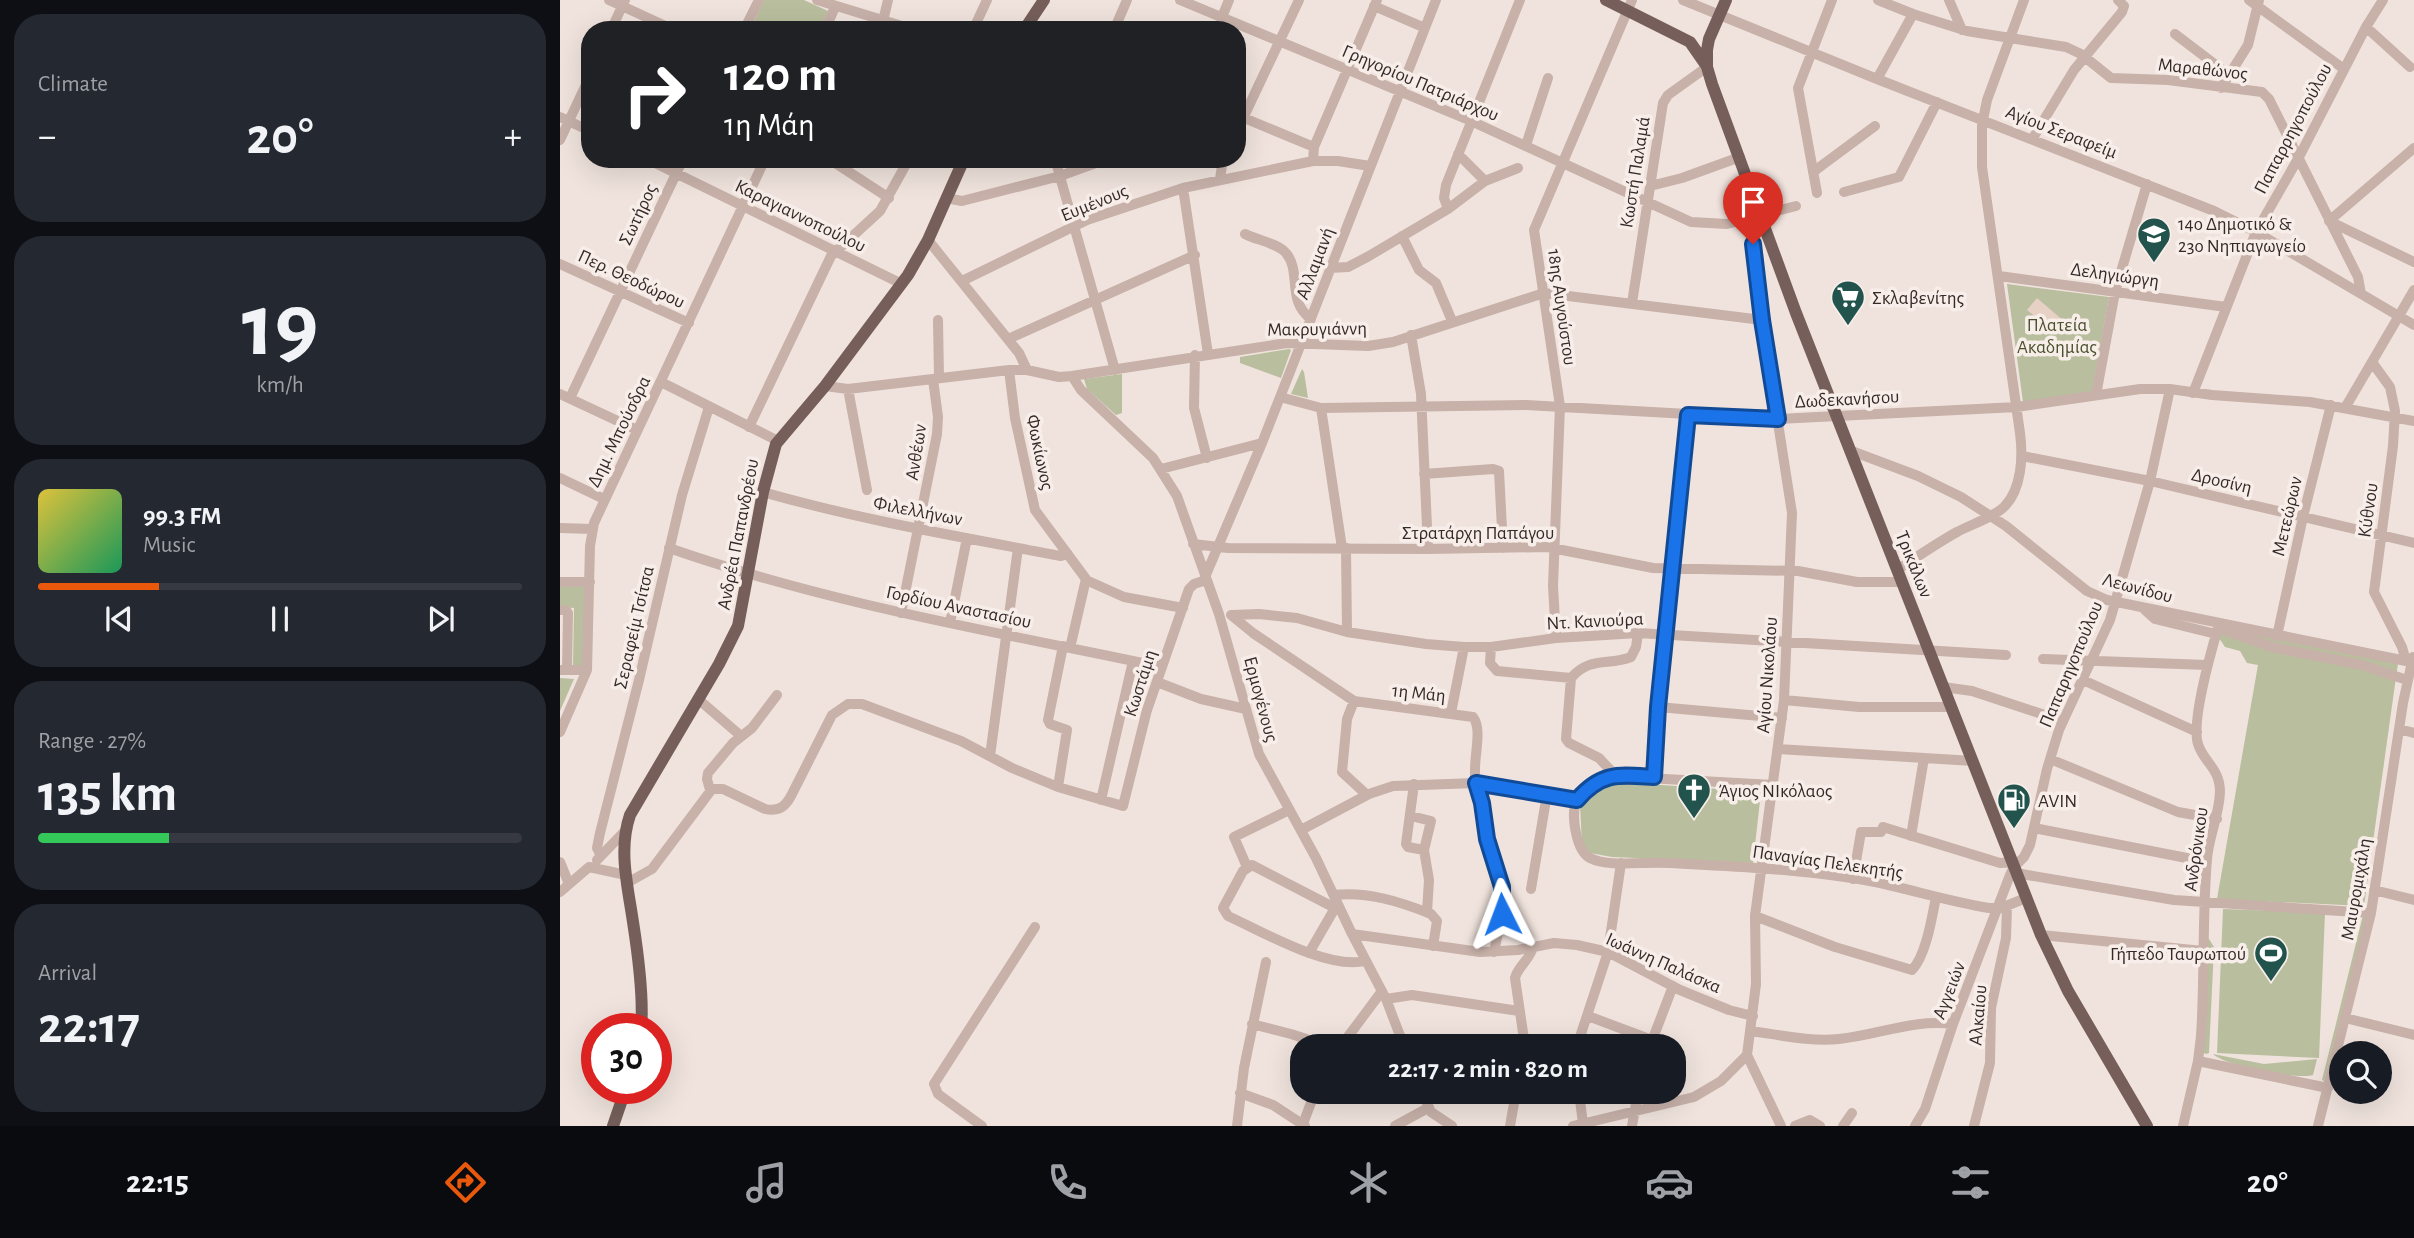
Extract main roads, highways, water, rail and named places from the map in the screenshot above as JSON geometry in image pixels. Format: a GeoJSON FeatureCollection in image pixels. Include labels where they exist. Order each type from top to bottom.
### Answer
{"type":"FeatureCollection","features":[{"type":"Feature","properties":{"kind":"main road"},"geometry":{"type":"LineString","coordinates":[[1030,21],[1044,0]]}},
{"type":"Feature","properties":{"kind":"main road"},"geometry":{"type":"LineString","coordinates":[[1606,0],[1630,5],[1690,43],[1700,53],[1707,67]]}},
{"type":"Feature","properties":{"kind":"main road","name":"Τρικάλων"},"geometry":{"type":"LineString","coordinates":[[1726,0],[1709,38],[1707,67],[1740,157],[1754,217],[2041,935],[2068,991],[2147,1126]]}},
{"type":"Feature","properties":{"kind":"main road"},"geometry":{"type":"LineString","coordinates":[[1690,43],[1709,38]]}},
{"type":"Feature","properties":{"kind":"main road","name":"Ανδρέα Παπανδρέου"},"geometry":{"type":"LineString","coordinates":[[641,1013],[627,879],[626,830],[630,815],[735,633],[743,608],[763,492],[778,441],[825,386],[902,284],[928,240],[960,168]]}},
{"type":"Feature","properties":{"kind":"main road"},"geometry":{"type":"LineString","coordinates":[[613,1126],[621,1104]]}},
{"type":"Feature","properties":{"kind":"place","name":"14ο Δημοτικό & 23ο Νηπιαγωγείο"},"geometry":{"type":"Point","coordinates":[2154,264]}},
{"type":"Feature","properties":{"kind":"place","name":"Σκλαβενίτης"},"geometry":{"type":"Point","coordinates":[1848,327]}},
{"type":"Feature","properties":{"kind":"place","name":"Άγιος ΝΙκόλαος"},"geometry":{"type":"Point","coordinates":[1694,820]}},
{"type":"Feature","properties":{"kind":"place","name":"AVIN"},"geometry":{"type":"Point","coordinates":[2014,830]}},
{"type":"Feature","properties":{"kind":"place","name":"Γήπεδο Ταυρωπού"},"geometry":{"type":"Point","coordinates":[2271,983]}},
{"type":"Feature","properties":{"kind":"park label","name":"Πλατεία Ακαδημίας"},"geometry":{"type":"Point","coordinates":[2057,335]}}]}
